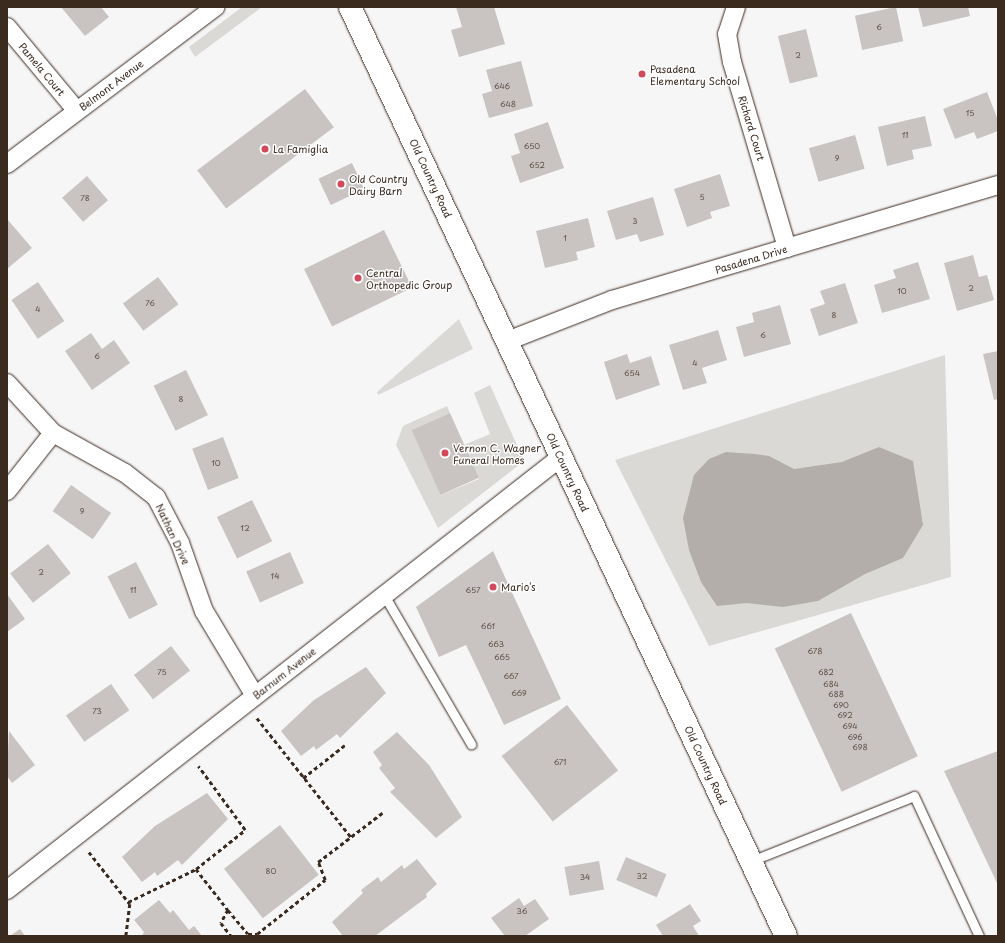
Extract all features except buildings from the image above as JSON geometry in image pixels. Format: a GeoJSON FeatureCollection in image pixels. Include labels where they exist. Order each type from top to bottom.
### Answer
{"type":"FeatureCollection","features":[{"type":"Feature","properties":{"kind":"main road","name":"Old Country Road"},"geometry":{"type":"LineString","coordinates":[[350,7],[786,936]]}},
{"type":"Feature","properties":{"kind":"street","name":"Belmont Avenue"},"geometry":{"type":"LineString","coordinates":[[7,164],[215,7]]}},
{"type":"Feature","properties":{"kind":"street","name":"Richard Court"},"geometry":{"type":"LineString","coordinates":[[736,7],[727,34],[732,62],[787,248]]}},
{"type":"Feature","properties":{"kind":"street","name":"Pamela Court"},"geometry":{"type":"LineString","coordinates":[[7,27],[77,111]]}},
{"type":"Feature","properties":{"kind":"street","name":"Pasadena Drive"},"geometry":{"type":"LineString","coordinates":[[507,341],[612,300],[998,185]]}},
{"type":"Feature","properties":{"kind":"street","name":"Nathan Drive"},"geometry":{"type":"LineString","coordinates":[[7,383],[53,433],[125,473],[156,497],[180,543],[204,611],[253,704]]}},
{"type":"Feature","properties":{"kind":"street"},"geometry":{"type":"LineString","coordinates":[[7,491],[53,433]]}},
{"type":"Feature","properties":{"kind":"street","name":"Barnum Avenue"},"geometry":{"type":"LineString","coordinates":[[7,890],[253,704],[384,595],[561,456]]}},
{"type":"Feature","properties":{"kind":"lane"},"geometry":{"type":"LineString","coordinates":[[384,595],[471,744]]}},
{"type":"Feature","properties":{"kind":"lane"},"geometry":{"type":"LineString","coordinates":[[751,861],[914,796],[979,936]]}},
{"type":"Feature","properties":{"kind":"path"},"geometry":{"type":"LineString","coordinates":[[253,704],[303,778],[351,837]]}},
{"type":"Feature","properties":{"kind":"path"},"geometry":{"type":"LineString","coordinates":[[303,778],[345,745]]}},
{"type":"Feature","properties":{"kind":"path"},"geometry":{"type":"LineString","coordinates":[[128,902],[196,869],[244,827],[192,759]]}},
{"type":"Feature","properties":{"kind":"path"},"geometry":{"type":"LineString","coordinates":[[196,869],[248,934],[257,934],[325,880],[318,862],[382,813]]}},
{"type":"Feature","properties":{"kind":"path"},"geometry":{"type":"LineString","coordinates":[[84,845],[128,902],[126,936]]}},
{"type":"Feature","properties":{"kind":"path"},"geometry":{"type":"LineString","coordinates":[[228,910],[221,923],[231,936]]}},
{"type":"Feature","properties":{"kind":"shaded area"},"geometry":{"type":"Polygon","coordinates":[[[242,7],[262,7],[195,57],[189,47],[242,7]]]}},
{"type":"Feature","properties":{"kind":"shaded area"},"geometry":{"type":"Polygon","coordinates":[[[459,319],[473,349],[378,395],[377,392],[459,319]]]}},
{"type":"Feature","properties":{"kind":"shaded area"},"geometry":{"type":"Polygon","coordinates":[[[945,355],[951,577],[709,646],[615,460],[945,355]]]}},
{"type":"Feature","properties":{"kind":"shaded area"},"geometry":{"type":"Polygon","coordinates":[[[490,385],[524,461],[438,528],[396,445],[403,426],[447,406],[450,413],[412,430],[441,495],[479,479],[464,445],[490,434],[474,393],[490,385]]]}},
{"type":"Feature","properties":{"kind":"shaded area"},"geometry":{"type":"Polygon","coordinates":[[[879,447],[913,461],[923,525],[903,558],[865,574],[818,601],[783,607],[747,603],[717,606],[701,582],[689,550],[683,518],[694,475],[709,459],[726,452],[754,454],[769,456],[794,469],[842,462],[879,447]]]}},
{"type":"Feature","properties":{"kind":"place","name":"Pasadena Elementary School"},"geometry":{"type":"Point","coordinates":[642,74]}},
{"type":"Feature","properties":{"kind":"place","name":"La Famiglia"},"geometry":{"type":"Point","coordinates":[265,149]}},
{"type":"Feature","properties":{"kind":"place","name":"Old Country Dairy Barn"},"geometry":{"type":"Point","coordinates":[341,184]}},
{"type":"Feature","properties":{"kind":"place","name":"Central Orthopedic Group"},"geometry":{"type":"Point","coordinates":[358,278]}},
{"type":"Feature","properties":{"kind":"place","name":"Vernon C. Wagner Funeral Homes"},"geometry":{"type":"Point","coordinates":[445,453]}},
{"type":"Feature","properties":{"kind":"place","name":"Mario's"},"geometry":{"type":"Point","coordinates":[493,587]}}]}
